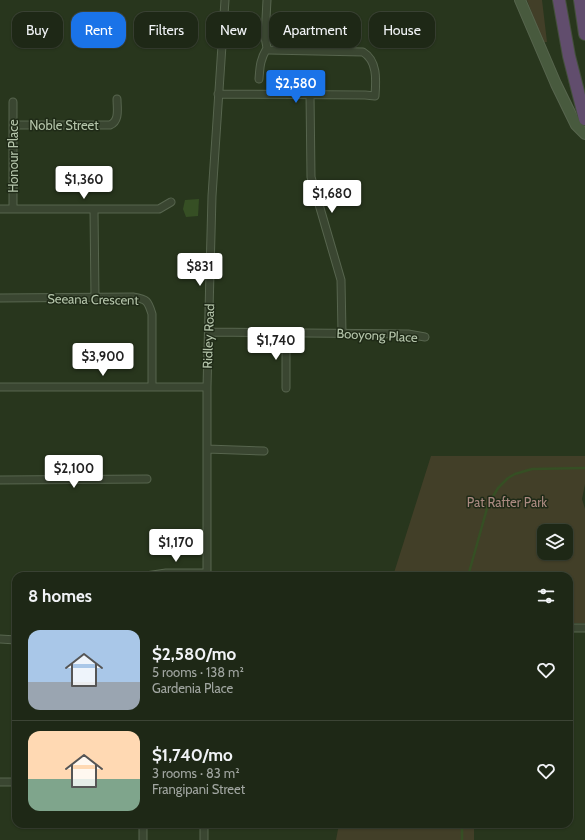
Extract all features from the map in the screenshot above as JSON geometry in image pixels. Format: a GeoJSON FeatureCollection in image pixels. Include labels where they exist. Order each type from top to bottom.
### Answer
{"type":"FeatureCollection","features":[{"type":"Feature","properties":{"kind":"highway"},"geometry":{"type":"LineString","coordinates":[[559,0],[569,56],[585,119]]}},
{"type":"Feature","properties":{"kind":"highway"},"geometry":{"type":"LineString","coordinates":[[580,0],[585,34]]}},
{"type":"Feature","properties":{"kind":"main road"},"geometry":{"type":"LineString","coordinates":[[520,0],[550,70],[576,125],[585,134]]}},
{"type":"Feature","properties":{"kind":"street","name":"Ridley Road"},"geometry":{"type":"LineString","coordinates":[[207,572],[207,387],[212,196],[225,0]]}},
{"type":"Feature","properties":{"kind":"street"},"geometry":{"type":"LineString","coordinates":[[259,79],[261,57],[267,48],[265,37],[267,0]]}},
{"type":"Feature","properties":{"kind":"street"},"geometry":{"type":"LineString","coordinates":[[218,94],[366,94],[375,96],[376,83],[372,59],[363,52],[270,50],[267,48]]}},
{"type":"Feature","properties":{"kind":"street"},"geometry":{"type":"LineString","coordinates":[[310,94],[311,177],[341,280],[342,333]]}},
{"type":"Feature","properties":{"kind":"street","name":"Noble Street"},"geometry":{"type":"LineString","coordinates":[[13,126],[110,125],[116,120],[117,99]]}},
{"type":"Feature","properties":{"kind":"street","name":"Honour Place"},"geometry":{"type":"LineString","coordinates":[[13,102],[13,209]]}},
{"type":"Feature","properties":{"kind":"street"},"geometry":{"type":"LineString","coordinates":[[0,209],[159,209],[171,202]]}},
{"type":"Feature","properties":{"kind":"street"},"geometry":{"type":"LineString","coordinates":[[94,210],[95,297]]}},
{"type":"Feature","properties":{"kind":"street","name":"Seeana Crescent"},"geometry":{"type":"LineString","coordinates":[[0,298],[143,298],[149,304],[152,314],[152,387]]}},
{"type":"Feature","properties":{"kind":"street","name":"Booyong Place"},"geometry":{"type":"LineString","coordinates":[[208,332],[408,334],[425,338]]}},
{"type":"Feature","properties":{"kind":"street"},"geometry":{"type":"LineString","coordinates":[[286,333],[286,388]]}},
{"type":"Feature","properties":{"kind":"street"},"geometry":{"type":"LineString","coordinates":[[0,388],[207,387]]}},
{"type":"Feature","properties":{"kind":"street"},"geometry":{"type":"LineString","coordinates":[[207,449],[264,451]]}},
{"type":"Feature","properties":{"kind":"street"},"geometry":{"type":"LineString","coordinates":[[0,480],[147,479]]}},
{"type":"Feature","properties":{"kind":"street"},"geometry":{"type":"LineString","coordinates":[[573,628],[585,628]]}},
{"type":"Feature","properties":{"kind":"street"},"geometry":{"type":"LineString","coordinates":[[0,639],[12,640]]}},
{"type":"Feature","properties":{"kind":"street"},"geometry":{"type":"LineString","coordinates":[[0,782],[12,782]]}},
{"type":"Feature","properties":{"kind":"street"},"geometry":{"type":"LineString","coordinates":[[143,828],[143,840]]}},
{"type":"Feature","properties":{"kind":"street"},"geometry":{"type":"LineString","coordinates":[[204,828],[204,840]]}},
{"type":"Feature","properties":{"kind":"green space"},"geometry":{"type":"Polygon","coordinates":[[[527,0],[542,0],[547,42],[543,42],[527,0]]]}},
{"type":"Feature","properties":{"kind":"green space","name":"Pat Rafter Park"},"geometry":{"type":"Polygon","coordinates":[[[431,456],[585,456],[585,484],[582,499],[585,509],[585,623],[573,623],[573,572],[394,572],[431,456]]]}},
{"type":"Feature","properties":{"kind":"green space"},"geometry":{"type":"Polygon","coordinates":[[[338,828],[474,828],[474,840],[336,840],[338,828]]]}},
{"type":"Feature","properties":{"kind":"shaded area"},"geometry":{"type":"Polygon","coordinates":[[[199,199],[198,216],[186,217],[183,209],[185,200],[199,199]]]}},
{"type":"Feature","properties":{"kind":"waterway"},"geometry":{"type":"LineString","coordinates":[[469,572],[488,505],[498,488],[508,478],[515,474],[532,469],[585,468]]}},
{"type":"Feature","properties":{"kind":"waterway"},"geometry":{"type":"LineString","coordinates":[[462,828],[462,840]]}}]}
